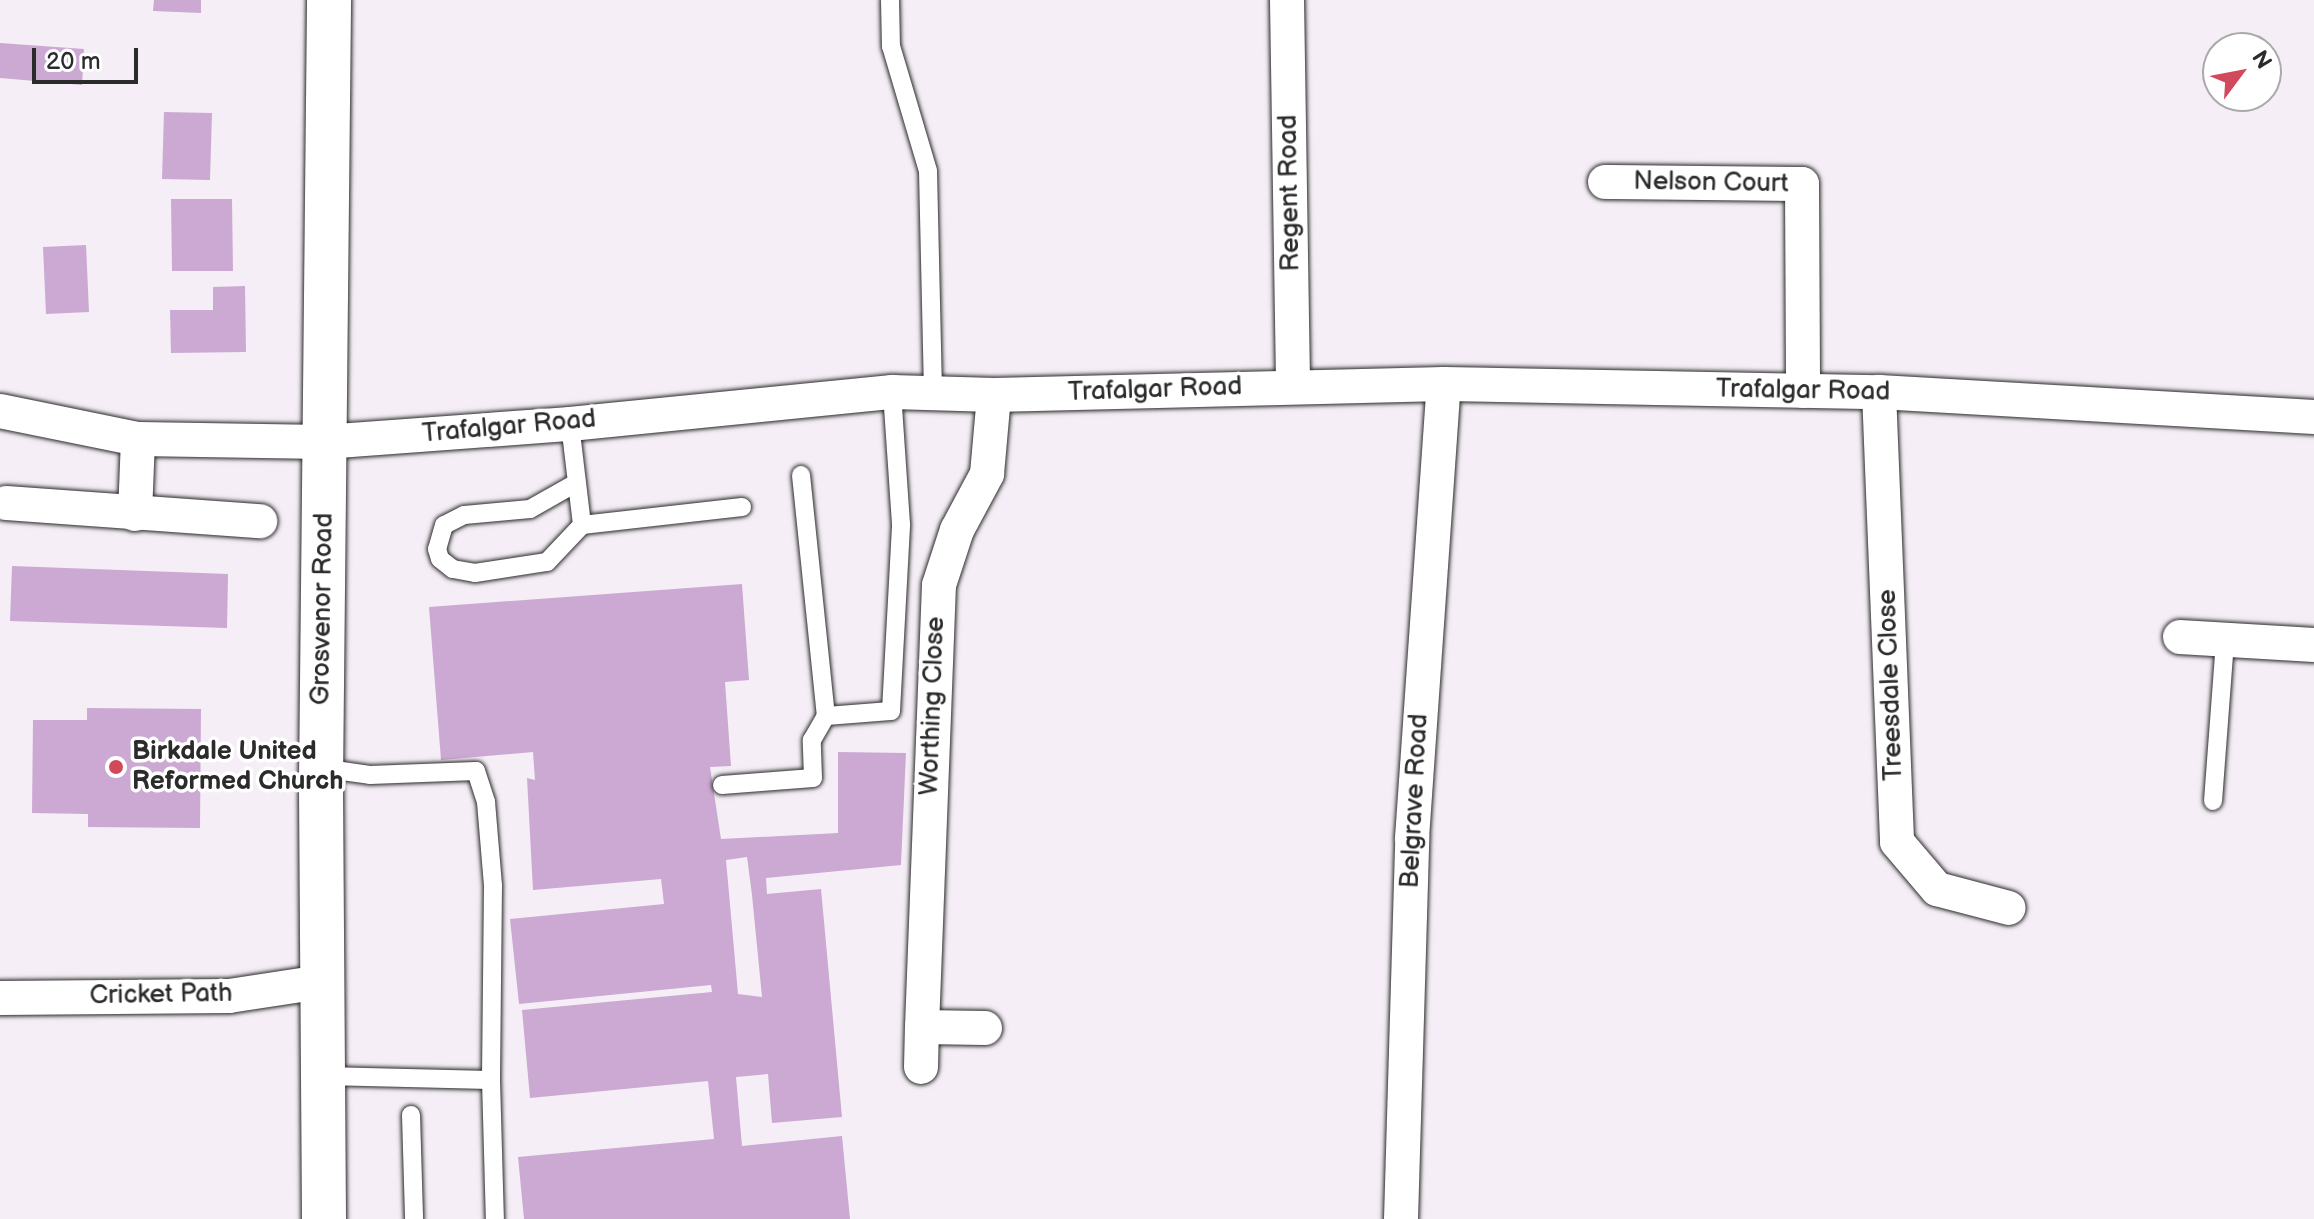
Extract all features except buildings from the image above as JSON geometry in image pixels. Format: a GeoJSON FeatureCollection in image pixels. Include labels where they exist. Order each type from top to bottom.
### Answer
{"type":"FeatureCollection","features":[{"type":"Feature","properties":{"kind":"street","name":"Grosvenor Road"},"geometry":{"type":"LineString","coordinates":[[324,1219],[321,768],[329,0]]}},
{"type":"Feature","properties":{"kind":"street","name":"Regent Road"},"geometry":{"type":"LineString","coordinates":[[1287,0],[1293,386]]}},
{"type":"Feature","properties":{"kind":"street","name":"Nelson Court"},"geometry":{"type":"LineString","coordinates":[[1605,182],[1802,184],[1803,391]]}},
{"type":"Feature","properties":{"kind":"street","name":"Trafalgar Road"},"geometry":{"type":"LineString","coordinates":[[0,411],[138,439],[324,442],[570,424],[892,392],[994,395],[1444,384],[1879,392],[2314,417]]}},
{"type":"Feature","properties":{"kind":"street","name":"Belgrave Road"},"geometry":{"type":"LineString","coordinates":[[1401,1219],[1412,838],[1444,384]]}},
{"type":"Feature","properties":{"kind":"street","name":"Treesdale Close"},"geometry":{"type":"LineString","coordinates":[[1879,392],[1897,842],[1937,889],[2009,908]]}},
{"type":"Feature","properties":{"kind":"street","name":"Worthing Close"},"geometry":{"type":"LineString","coordinates":[[921,1067],[939,585],[957,530],[987,474],[994,395]]}},
{"type":"Feature","properties":{"kind":"street"},"geometry":{"type":"LineString","coordinates":[[135,514],[138,439]]}},
{"type":"Feature","properties":{"kind":"street"},"geometry":{"type":"LineString","coordinates":[[6,503],[260,521]]}},
{"type":"Feature","properties":{"kind":"street"},"geometry":{"type":"LineString","coordinates":[[2180,637],[2314,645]]}},
{"type":"Feature","properties":{"kind":"street","name":"Cricket Path"},"geometry":{"type":"LineString","coordinates":[[0,998],[229,996],[321,982]]}},
{"type":"Feature","properties":{"kind":"street"},"geometry":{"type":"LineString","coordinates":[[922,1027],[985,1028]]}},
{"type":"Feature","properties":{"kind":"lane"},"geometry":{"type":"LineString","coordinates":[[890,0],[891,46],[928,171],[933,393]]}},
{"type":"Feature","properties":{"kind":"lane"},"geometry":{"type":"LineString","coordinates":[[826,716],[891,711],[901,524],[892,392]]}},
{"type":"Feature","properties":{"kind":"lane"},"geometry":{"type":"LineString","coordinates":[[570,424],[582,525]]}},
{"type":"Feature","properties":{"kind":"lane"},"geometry":{"type":"LineString","coordinates":[[722,785],[813,778],[812,740],[826,716],[801,475]]}},
{"type":"Feature","properties":{"kind":"lane"},"geometry":{"type":"LineString","coordinates":[[576,483],[530,509],[464,515],[444,525],[437,549],[440,559],[453,569],[475,573],[547,562],[582,525],[742,507]]}},
{"type":"Feature","properties":{"kind":"lane"},"geometry":{"type":"LineString","coordinates":[[2213,801],[2225,640]]}},
{"type":"Feature","properties":{"kind":"lane"},"geometry":{"type":"LineString","coordinates":[[321,768],[405,775],[466,768],[482,780],[493,886],[491,1080],[495,1219]]}},
{"type":"Feature","properties":{"kind":"lane"},"geometry":{"type":"LineString","coordinates":[[323,1076],[491,1080]]}},
{"type":"Feature","properties":{"kind":"lane"},"geometry":{"type":"LineString","coordinates":[[411,1115],[414,1219]]}},
{"type":"Feature","properties":{"kind":"place","name":"Birkdale United Reformed Church"},"geometry":{"type":"Point","coordinates":[116,767]}}]}
